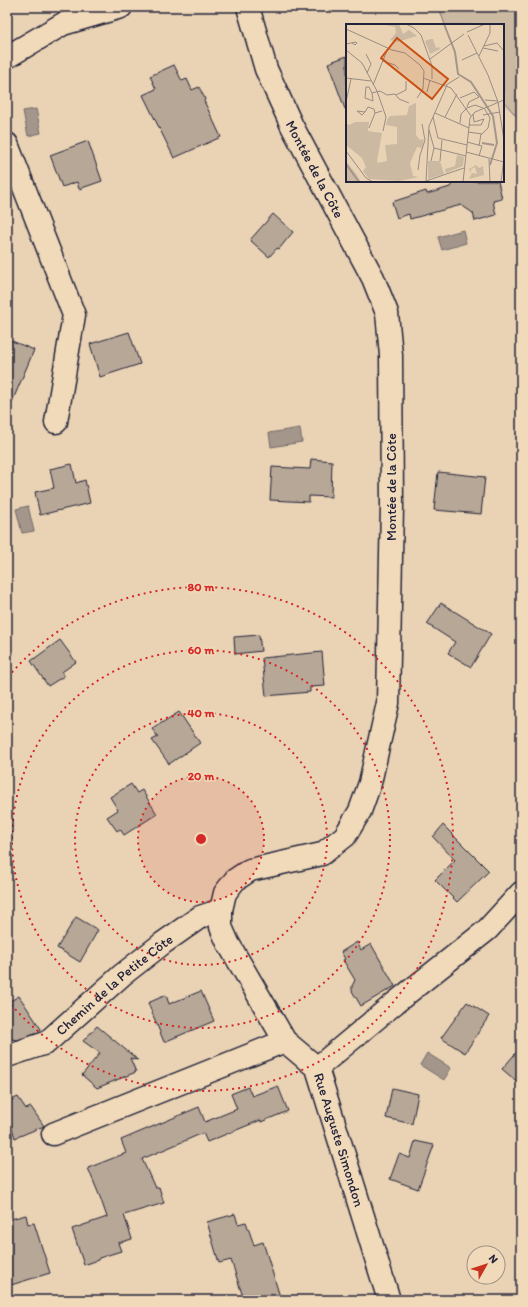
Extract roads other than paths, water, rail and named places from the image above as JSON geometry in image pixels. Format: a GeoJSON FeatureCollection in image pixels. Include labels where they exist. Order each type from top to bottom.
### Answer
{"type":"FeatureCollection","features":[{"type":"Feature","properties":{"kind":"street"},"geometry":{"type":"LineString","coordinates":[[7,57],[63,24],[121,7]]}},
{"type":"Feature","properties":{"kind":"street","name":"Montée de la Côte"},"geometry":{"type":"LineString","coordinates":[[222,910],[225,894],[228,889],[235,880],[250,870],[322,854],[345,836],[360,811],[370,783],[388,703],[392,498],[391,355],[387,313],[373,278],[292,126],[266,69],[248,7]]}},
{"type":"Feature","properties":{"kind":"street"},"geometry":{"type":"LineString","coordinates":[[7,144],[74,315],[56,422]]}},
{"type":"Feature","properties":{"kind":"street"},"geometry":{"type":"LineString","coordinates":[[317,1068],[395,1003],[487,930],[521,893]]}},
{"type":"Feature","properties":{"kind":"street","name":"Rue Auguste Simondon"},"geometry":{"type":"LineString","coordinates":[[222,910],[221,927],[228,943],[286,1041],[317,1068],[389,1300]]}},
{"type":"Feature","properties":{"kind":"street","name":"Chemin de la Petite Côte"},"geometry":{"type":"LineString","coordinates":[[7,1056],[46,1043],[122,975],[163,943],[200,917],[222,910]]}},
{"type":"Feature","properties":{"kind":"street"},"geometry":{"type":"LineString","coordinates":[[53,1134],[286,1041]]}}]}
